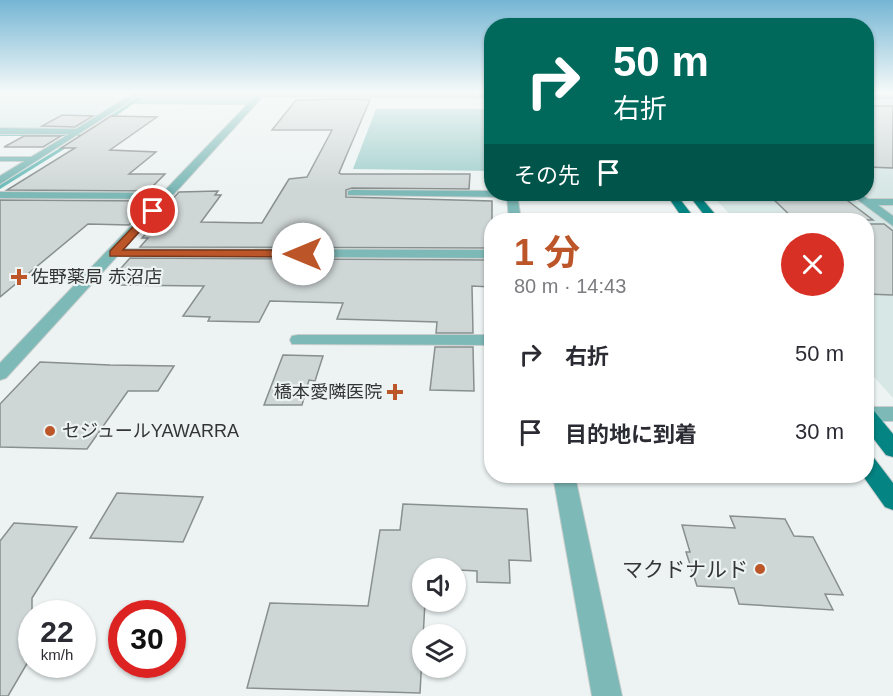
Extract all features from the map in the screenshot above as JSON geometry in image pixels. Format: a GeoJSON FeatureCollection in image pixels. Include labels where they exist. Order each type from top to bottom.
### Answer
{"type":"FeatureCollection","features":[{"type":"Feature","properties":{"kind":"main road"},"geometry":{"type":"LineString","coordinates":[[699,201],[708,213]]}},
{"type":"Feature","properties":{"kind":"main road"},"geometry":{"type":"LineString","coordinates":[[874,424],[893,449]]}},
{"type":"Feature","properties":{"kind":"main road"},"geometry":{"type":"LineString","coordinates":[[874,474],[893,500]]}},
{"type":"Feature","properties":{"kind":"street"},"geometry":{"type":"LineString","coordinates":[[0,181],[87,124]]}},
{"type":"Feature","properties":{"kind":"street"},"geometry":{"type":"LineString","coordinates":[[0,374],[233,124]]}},
{"type":"Feature","properties":{"kind":"street"},"geometry":{"type":"LineString","coordinates":[[0,131],[72,134]]}},
{"type":"Feature","properties":{"kind":"street"},"geometry":{"type":"LineString","coordinates":[[352,193],[484,194]]}},
{"type":"Feature","properties":{"kind":"street"},"geometry":{"type":"LineString","coordinates":[[0,195],[166,196]]}},
{"type":"Feature","properties":{"kind":"street"},"geometry":{"type":"LineString","coordinates":[[866,202],[893,202]]}},
{"type":"Feature","properties":{"kind":"street"},"geometry":{"type":"LineString","coordinates":[[866,202],[893,222]]}},
{"type":"Feature","properties":{"kind":"street"},"geometry":{"type":"LineString","coordinates":[[114,254],[484,254]]}},
{"type":"Feature","properties":{"kind":"street"},"geometry":{"type":"LineString","coordinates":[[297,340],[484,340]]}},
{"type":"Feature","properties":{"kind":"street"},"geometry":{"type":"LineString","coordinates":[[874,415],[893,414]]}},
{"type":"Feature","properties":{"kind":"street"},"geometry":{"type":"LineString","coordinates":[[565,483],[608,696]]}},
{"type":"Feature","properties":{"kind":"lane"},"geometry":{"type":"LineString","coordinates":[[0,159],[33,159]]}},
{"type":"Feature","properties":{"kind":"shaded area"},"geometry":{"type":"Polygon","coordinates":[[[0,124],[83,124],[77,128],[0,128],[0,124]]]}},
{"type":"Feature","properties":{"kind":"shaded area"},"geometry":{"type":"Polygon","coordinates":[[[370,124],[484,124],[484,171],[353,169],[370,124]]]}},
{"type":"Feature","properties":{"kind":"shaded area"},"geometry":{"type":"Polygon","coordinates":[[[874,124],[893,124],[893,398],[874,377],[874,213],[729,213],[717,201],[874,201],[874,124]]]}},
{"type":"Feature","properties":{"kind":"building"},"geometry":{"type":"Polygon","coordinates":[[[45,124],[79,124],[75,127],[42,126],[45,124]]]}},
{"type":"Feature","properties":{"kind":"building"},"geometry":{"type":"Polygon","coordinates":[[[98,124],[146,124],[110,150],[156,152],[129,174],[165,174],[148,191],[7,190],[75,148],[61,148],[98,124]]]}},
{"type":"Feature","properties":{"kind":"building"},"geometry":{"type":"Polygon","coordinates":[[[276,124],[360,124],[339,173],[341,174],[470,174],[469,189],[352,188],[346,190],[346,197],[492,201],[492,213],[484,213],[484,248],[140,247],[148,238],[142,238],[154,225],[149,225],[179,192],[218,191],[215,195],[221,195],[201,222],[262,223],[289,179],[307,177],[332,130],[272,130],[276,124]]]}},
{"type":"Feature","properties":{"kind":"building"},"geometry":{"type":"Polygon","coordinates":[[[874,124],[893,124],[893,168],[874,167],[874,124]]]}},
{"type":"Feature","properties":{"kind":"building"},"geometry":{"type":"Polygon","coordinates":[[[24,136],[61,136],[43,147],[4,147],[24,136]]]}},
{"type":"Feature","properties":{"kind":"building"},"geometry":{"type":"Polygon","coordinates":[[[0,200],[152,201],[129,225],[88,224],[0,297],[0,200]]]}},
{"type":"Feature","properties":{"kind":"building"},"geometry":{"type":"Polygon","coordinates":[[[775,201],[848,201],[864,213],[788,213],[775,201]]]}},
{"type":"Feature","properties":{"kind":"building"},"geometry":{"type":"Polygon","coordinates":[[[874,224],[884,224],[893,231],[893,295],[874,294],[874,224]]]}},
{"type":"Feature","properties":{"kind":"building"},"geometry":{"type":"Polygon","coordinates":[[[130,258],[484,260],[484,287],[472,286],[473,333],[436,333],[437,322],[337,319],[343,303],[270,301],[259,322],[208,321],[210,317],[183,316],[204,286],[117,285],[120,281],[114,281],[120,275],[115,275],[130,258]]]}},
{"type":"Feature","properties":{"kind":"building"},"geometry":{"type":"Polygon","coordinates":[[[435,347],[473,347],[474,391],[430,390],[435,347]]]}},
{"type":"Feature","properties":{"kind":"building"},"geometry":{"type":"Polygon","coordinates":[[[283,355],[323,356],[315,381],[309,380],[302,405],[264,405],[283,355]]]}},
{"type":"Feature","properties":{"kind":"building"},"geometry":{"type":"Polygon","coordinates":[[[40,362],[174,366],[158,391],[128,391],[87,449],[0,447],[0,404],[40,362]]]}},
{"type":"Feature","properties":{"kind":"building"},"geometry":{"type":"Polygon","coordinates":[[[117,493],[203,497],[183,542],[90,538],[117,493]]]}},
{"type":"Feature","properties":{"kind":"building"},"geometry":{"type":"Polygon","coordinates":[[[403,504],[527,509],[531,561],[509,560],[510,583],[477,582],[477,571],[466,570],[466,558],[412,558],[412,612],[424,612],[424,624],[412,624],[412,678],[421,678],[420,693],[247,688],[270,603],[368,606],[380,530],[400,530],[403,504]]]}},
{"type":"Feature","properties":{"kind":"building","name":"マクドナルド"},"geometry":{"type":"Polygon","coordinates":[[[730,516],[785,519],[794,536],[813,537],[843,595],[825,594],[833,610],[739,604],[734,588],[697,586],[686,552],[690,552],[682,525],[735,528],[730,516]]]}},
{"type":"Feature","properties":{"kind":"building"},"geometry":{"type":"Polygon","coordinates":[[[14,523],[77,527],[32,600],[18,600],[19,678],[8,696],[0,696],[0,541],[14,523]]]}},
{"type":"Feature","properties":{"kind":"waterway"},"geometry":{"type":"LineString","coordinates":[[0,135],[79,135]]}},
{"type":"Feature","properties":{"kind":"waterway"},"geometry":{"type":"LineString","coordinates":[[0,187],[80,138]]}},
{"type":"Feature","properties":{"kind":"place","name":"佐野薬局 赤沼店"},"geometry":{"type":"Point","coordinates":[19,277]}},
{"type":"Feature","properties":{"kind":"place","name":"橋本愛隣医院"},"geometry":{"type":"Point","coordinates":[395,392]}},
{"type":"Feature","properties":{"kind":"place","name":"セジュールYAWARRA"},"geometry":{"type":"Point","coordinates":[50,431]}},
{"type":"Feature","properties":{"kind":"place","name":"マクドナルド"},"geometry":{"type":"Point","coordinates":[760,569]}},
{"type":"Feature","properties":{"kind":"route"},"geometry":{"type":"LineString","coordinates":[[153,211],[114,254],[303,254]]}}]}
